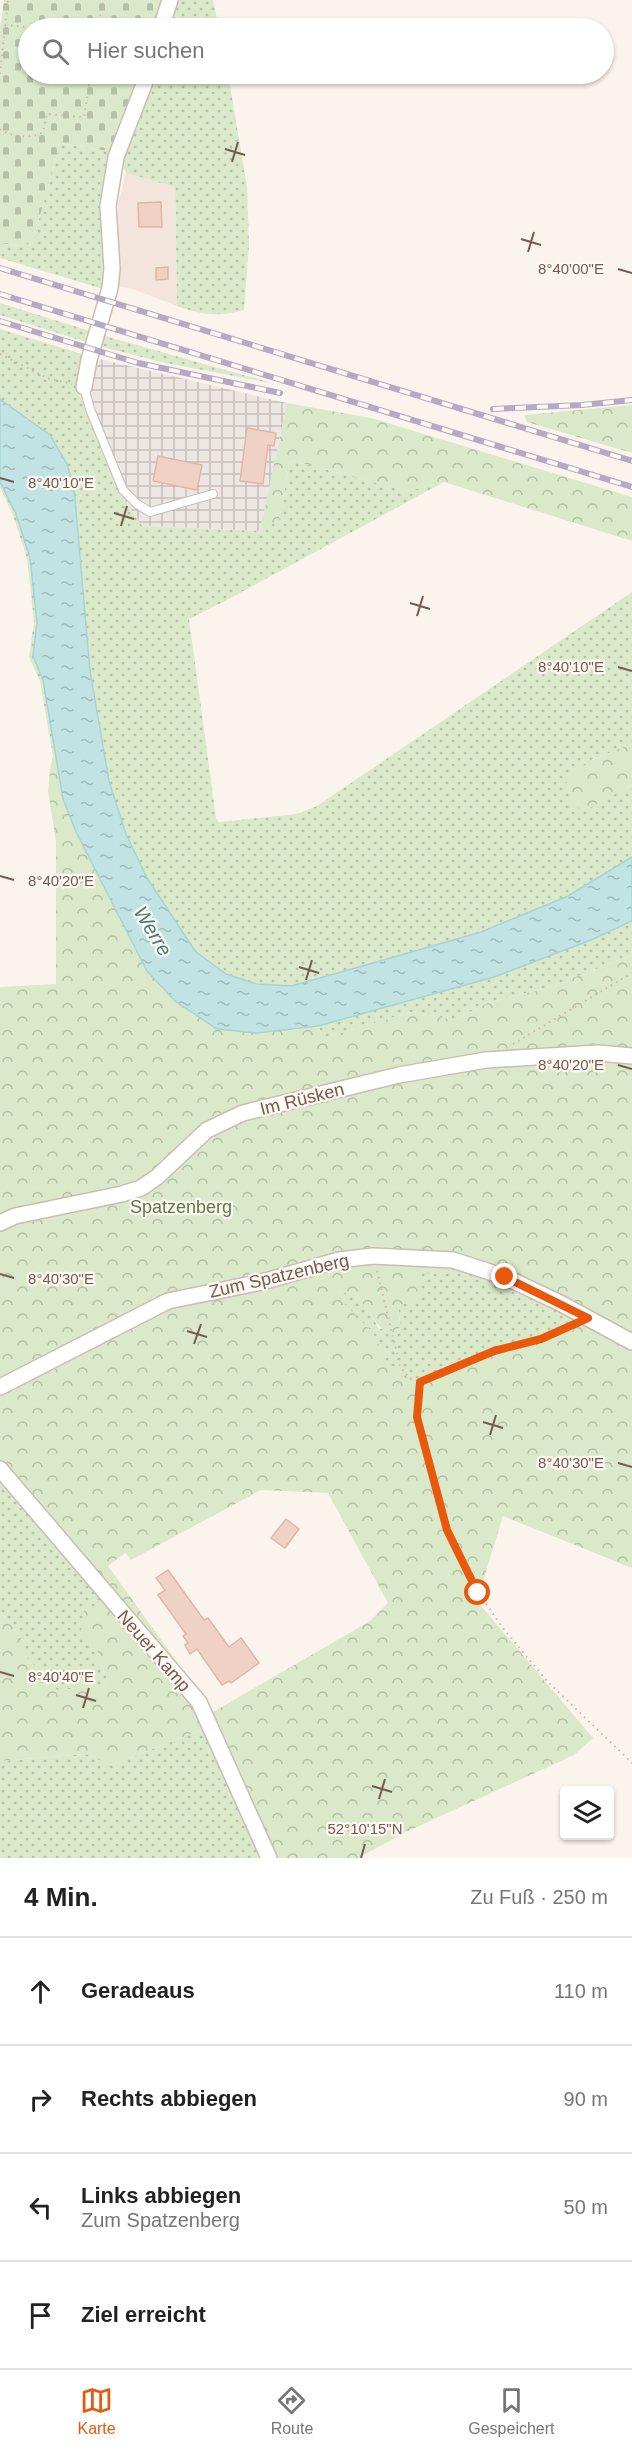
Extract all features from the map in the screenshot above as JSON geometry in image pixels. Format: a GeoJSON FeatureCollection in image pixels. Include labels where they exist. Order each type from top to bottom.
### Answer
{"type":"FeatureCollection","features":[{"type":"Feature","properties":{"kind":"street"},"geometry":{"type":"LineString","coordinates":[[164,18],[170,0]]}},
{"type":"Feature","properties":{"kind":"street"},"geometry":{"type":"LineString","coordinates":[[84,387],[89,360],[110,288],[112,269],[108,206],[117,158],[144,84]]}},
{"type":"Feature","properties":{"kind":"street","name":"Im Rüsken"},"geometry":{"type":"LineString","coordinates":[[0,1223],[15,1216],[141,1188],[157,1177],[207,1131],[243,1113],[399,1075],[486,1060],[598,1053],[632,1056]]}},
{"type":"Feature","properties":{"kind":"street","name":"Zum Spatzenberg"},"geometry":{"type":"LineString","coordinates":[[0,1387],[168,1301],[262,1282],[339,1260],[373,1256],[453,1260],[505,1277],[632,1342]]}},
{"type":"Feature","properties":{"kind":"street","name":"Neuer Kamp"},"geometry":{"type":"LineString","coordinates":[[0,1469],[198,1702],[269,1858]]}},
{"type":"Feature","properties":{"kind":"lane"},"geometry":{"type":"LineString","coordinates":[[84,387],[90,409],[123,490],[137,504],[150,512],[213,494]]}},
{"type":"Feature","properties":{"kind":"path"},"geometry":{"type":"LineString","coordinates":[[0,74],[8,0]]}},
{"type":"Feature","properties":{"kind":"path"},"geometry":{"type":"LineString","coordinates":[[100,18],[103,0]]}},
{"type":"Feature","properties":{"kind":"path"},"geometry":{"type":"LineString","coordinates":[[5,25],[18,26]]}},
{"type":"Feature","properties":{"kind":"path"},"geometry":{"type":"LineString","coordinates":[[0,129],[5,134],[37,136],[43,132],[47,114],[84,117],[89,84]]}},
{"type":"Feature","properties":{"kind":"path"},"geometry":{"type":"LineString","coordinates":[[0,354],[47,378],[84,387]]}},
{"type":"Feature","properties":{"kind":"path"},"geometry":{"type":"LineString","coordinates":[[506,1048],[632,973]]}},
{"type":"Feature","properties":{"kind":"path"},"geometry":{"type":"LineString","coordinates":[[373,1256],[400,1366],[409,1378],[420,1382],[494,1351],[541,1339],[588,1318]]}},
{"type":"Feature","properties":{"kind":"path"},"geometry":{"type":"LineString","coordinates":[[420,1382],[417,1417],[447,1530],[478,1593],[501,1628],[548,1681],[632,1762]]}},
{"type":"Feature","properties":{"kind":"shaded area"},"geometry":{"type":"Polygon","coordinates":[[[126,173],[175,187],[177,306],[130,288],[118,287],[118,204],[126,173]]]}},
{"type":"Feature","properties":{"kind":"shaded area"},"geometry":{"type":"Polygon","coordinates":[[[100,359],[287,403],[260,531],[142,526],[120,493],[79,394],[100,359]]]}},
{"type":"Feature","properties":{"kind":"green space"},"geometry":{"type":"Polygon","coordinates":[[[4,0],[164,0],[158,18],[18,18],[18,84],[137,84],[114,152],[60,143],[33,241],[19,246],[0,243],[0,29],[4,0]]]}},
{"type":"Feature","properties":{"kind":"green space"},"geometry":{"type":"Polygon","coordinates":[[[173,0],[213,0],[217,18],[168,18],[173,0]]]}},
{"type":"Feature","properties":{"kind":"green space"},"geometry":{"type":"Polygon","coordinates":[[[148,84],[230,84],[247,187],[249,245],[244,310],[227,314],[210,314],[177,306],[175,187],[126,173],[119,156],[148,84]]]}},
{"type":"Feature","properties":{"kind":"green space"},"geometry":{"type":"Polygon","coordinates":[[[60,143],[114,152],[107,266],[103,289],[0,258],[0,243],[19,246],[33,241],[60,143]]]}},
{"type":"Feature","properties":{"kind":"green space"},"geometry":{"type":"Polygon","coordinates":[[[0,303],[93,332],[89,343],[0,315],[0,303]]]}},
{"type":"Feature","properties":{"kind":"green space"},"geometry":{"type":"Polygon","coordinates":[[[0,329],[85,355],[79,394],[120,493],[142,526],[260,531],[279,520],[290,460],[407,491],[444,482],[189,619],[216,818],[219,822],[297,814],[317,806],[632,592],[632,744],[591,760],[624,789],[632,785],[632,857],[568,896],[481,932],[291,986],[257,984],[226,974],[195,951],[147,878],[126,834],[109,781],[90,671],[74,488],[67,464],[7,403],[0,399],[0,329]]]}},
{"type":"Feature","properties":{"kind":"green space"},"geometry":{"type":"Polygon","coordinates":[[[104,335],[276,384],[161,362],[101,347],[104,335]]]}},
{"type":"Feature","properties":{"kind":"green space"},"geometry":{"type":"Polygon","coordinates":[[[287,403],[371,418],[632,497],[632,541],[444,482],[407,491],[290,460],[279,520],[260,531],[287,403]]]}},
{"type":"Feature","properties":{"kind":"green space"},"geometry":{"type":"Polygon","coordinates":[[[632,405],[632,453],[527,422],[524,415],[632,405]]]}},
{"type":"Feature","properties":{"kind":"green space"},"geometry":{"type":"Polygon","coordinates":[[[0,482],[16,514],[30,558],[37,622],[33,656],[43,680],[57,763],[50,769],[53,756],[40,681],[29,657],[34,622],[27,558],[0,482]]]}},
{"type":"Feature","properties":{"kind":"green space"},"geometry":{"type":"Polygon","coordinates":[[[632,744],[632,785],[586,810],[573,806],[565,785],[571,777],[594,759],[632,744]]]}},
{"type":"Feature","properties":{"kind":"green space","name":"Spatzenberg"},"geometry":{"type":"Polygon","coordinates":[[[57,763],[63,799],[147,971],[293,1030],[318,1026],[323,1038],[412,1012],[454,1020],[488,1003],[550,987],[632,955],[632,1568],[503,1516],[477,1601],[593,1738],[574,1755],[406,1832],[358,1858],[273,1858],[206,1728],[111,1765],[86,1754],[0,1761],[0,1611],[25,1643],[25,1656],[58,1691],[105,1684],[107,1676],[97,1658],[98,1648],[81,1631],[84,1610],[103,1603],[0,1478],[0,987],[56,984],[56,842],[48,791],[50,769],[57,763]],[[454,1257],[449,1274],[422,1273],[419,1296],[412,1301],[398,1305],[400,1327],[391,1336],[383,1330],[363,1304],[350,1294],[340,1292],[339,1298],[373,1333],[388,1364],[399,1369],[406,1380],[423,1384],[513,1347],[540,1341],[596,1319],[454,1257]],[[261,1490],[131,1560],[125,1553],[108,1566],[213,1712],[370,1621],[388,1603],[328,1493],[261,1490]]]}},
{"type":"Feature","properties":{"kind":"green space"},"geometry":{"type":"Polygon","coordinates":[[[632,921],[632,955],[550,987],[488,1003],[454,1020],[412,1012],[323,1038],[318,1026],[494,977],[591,940],[632,921]]]}},
{"type":"Feature","properties":{"kind":"green space"},"geometry":{"type":"Polygon","coordinates":[[[454,1256],[597,1319],[540,1341],[513,1347],[423,1384],[406,1380],[399,1369],[388,1365],[373,1333],[338,1298],[340,1292],[360,1300],[379,1329],[400,1327],[398,1304],[422,1273],[454,1256]]]}},
{"type":"Feature","properties":{"kind":"green space"},"geometry":{"type":"Polygon","coordinates":[[[0,1478],[103,1603],[97,1658],[107,1676],[105,1684],[58,1691],[25,1656],[25,1643],[0,1611],[0,1478]]]}},
{"type":"Feature","properties":{"kind":"green space"},"geometry":{"type":"Polygon","coordinates":[[[206,1728],[273,1858],[0,1858],[0,1761],[86,1754],[111,1765],[206,1728]]]}},
{"type":"Feature","properties":{"kind":"water","name":"Werre"},"geometry":{"type":"Polygon","coordinates":[[[0,399],[50,435],[67,464],[74,488],[90,671],[109,781],[126,834],[147,878],[195,951],[226,974],[257,984],[291,986],[481,932],[568,896],[632,857],[632,921],[591,940],[494,977],[318,1026],[257,1033],[217,1029],[175,1001],[147,971],[77,834],[63,799],[43,680],[33,656],[37,622],[30,558],[16,514],[0,482],[0,399]]]}},
{"type":"Feature","properties":{"kind":"building"},"geometry":{"type":"Polygon","coordinates":[[[161,202],[162,227],[139,227],[138,203],[161,202]]]}},
{"type":"Feature","properties":{"kind":"building"},"geometry":{"type":"Polygon","coordinates":[[[168,267],[168,279],[156,280],[156,268],[168,267]]]}},
{"type":"Feature","properties":{"kind":"building"},"geometry":{"type":"Polygon","coordinates":[[[247,428],[276,433],[274,446],[268,445],[263,484],[240,481],[247,428]]]}},
{"type":"Feature","properties":{"kind":"building"},"geometry":{"type":"Polygon","coordinates":[[[158,456],[202,465],[197,490],[153,481],[158,456]]]}},
{"type":"Feature","properties":{"kind":"building"},"geometry":{"type":"Polygon","coordinates":[[[286,1519],[299,1529],[285,1548],[271,1538],[286,1519]]]}},
{"type":"Feature","properties":{"kind":"building"},"geometry":{"type":"Polygon","coordinates":[[[168,1570],[204,1620],[208,1618],[229,1647],[241,1638],[259,1663],[231,1683],[229,1681],[222,1685],[197,1649],[190,1654],[185,1645],[188,1643],[183,1636],[186,1634],[158,1595],[165,1590],[156,1578],[168,1570]]]}},
{"type":"Feature","properties":{"kind":"railway"},"geometry":{"type":"LineString","coordinates":[[0,268],[632,461]]}},
{"type":"Feature","properties":{"kind":"railway"},"geometry":{"type":"LineString","coordinates":[[0,294],[632,487]]}},
{"type":"Feature","properties":{"kind":"railway"},"geometry":{"type":"LineString","coordinates":[[0,321],[138,363],[280,393]]}},
{"type":"Feature","properties":{"kind":"railway"},"geometry":{"type":"LineString","coordinates":[[493,409],[632,400]]}},
{"type":"Feature","properties":{"kind":"route"},"geometry":{"type":"LineString","coordinates":[[478,1593],[447,1530],[417,1417],[420,1382],[494,1351],[541,1339],[588,1318],[505,1277]]}}]}
